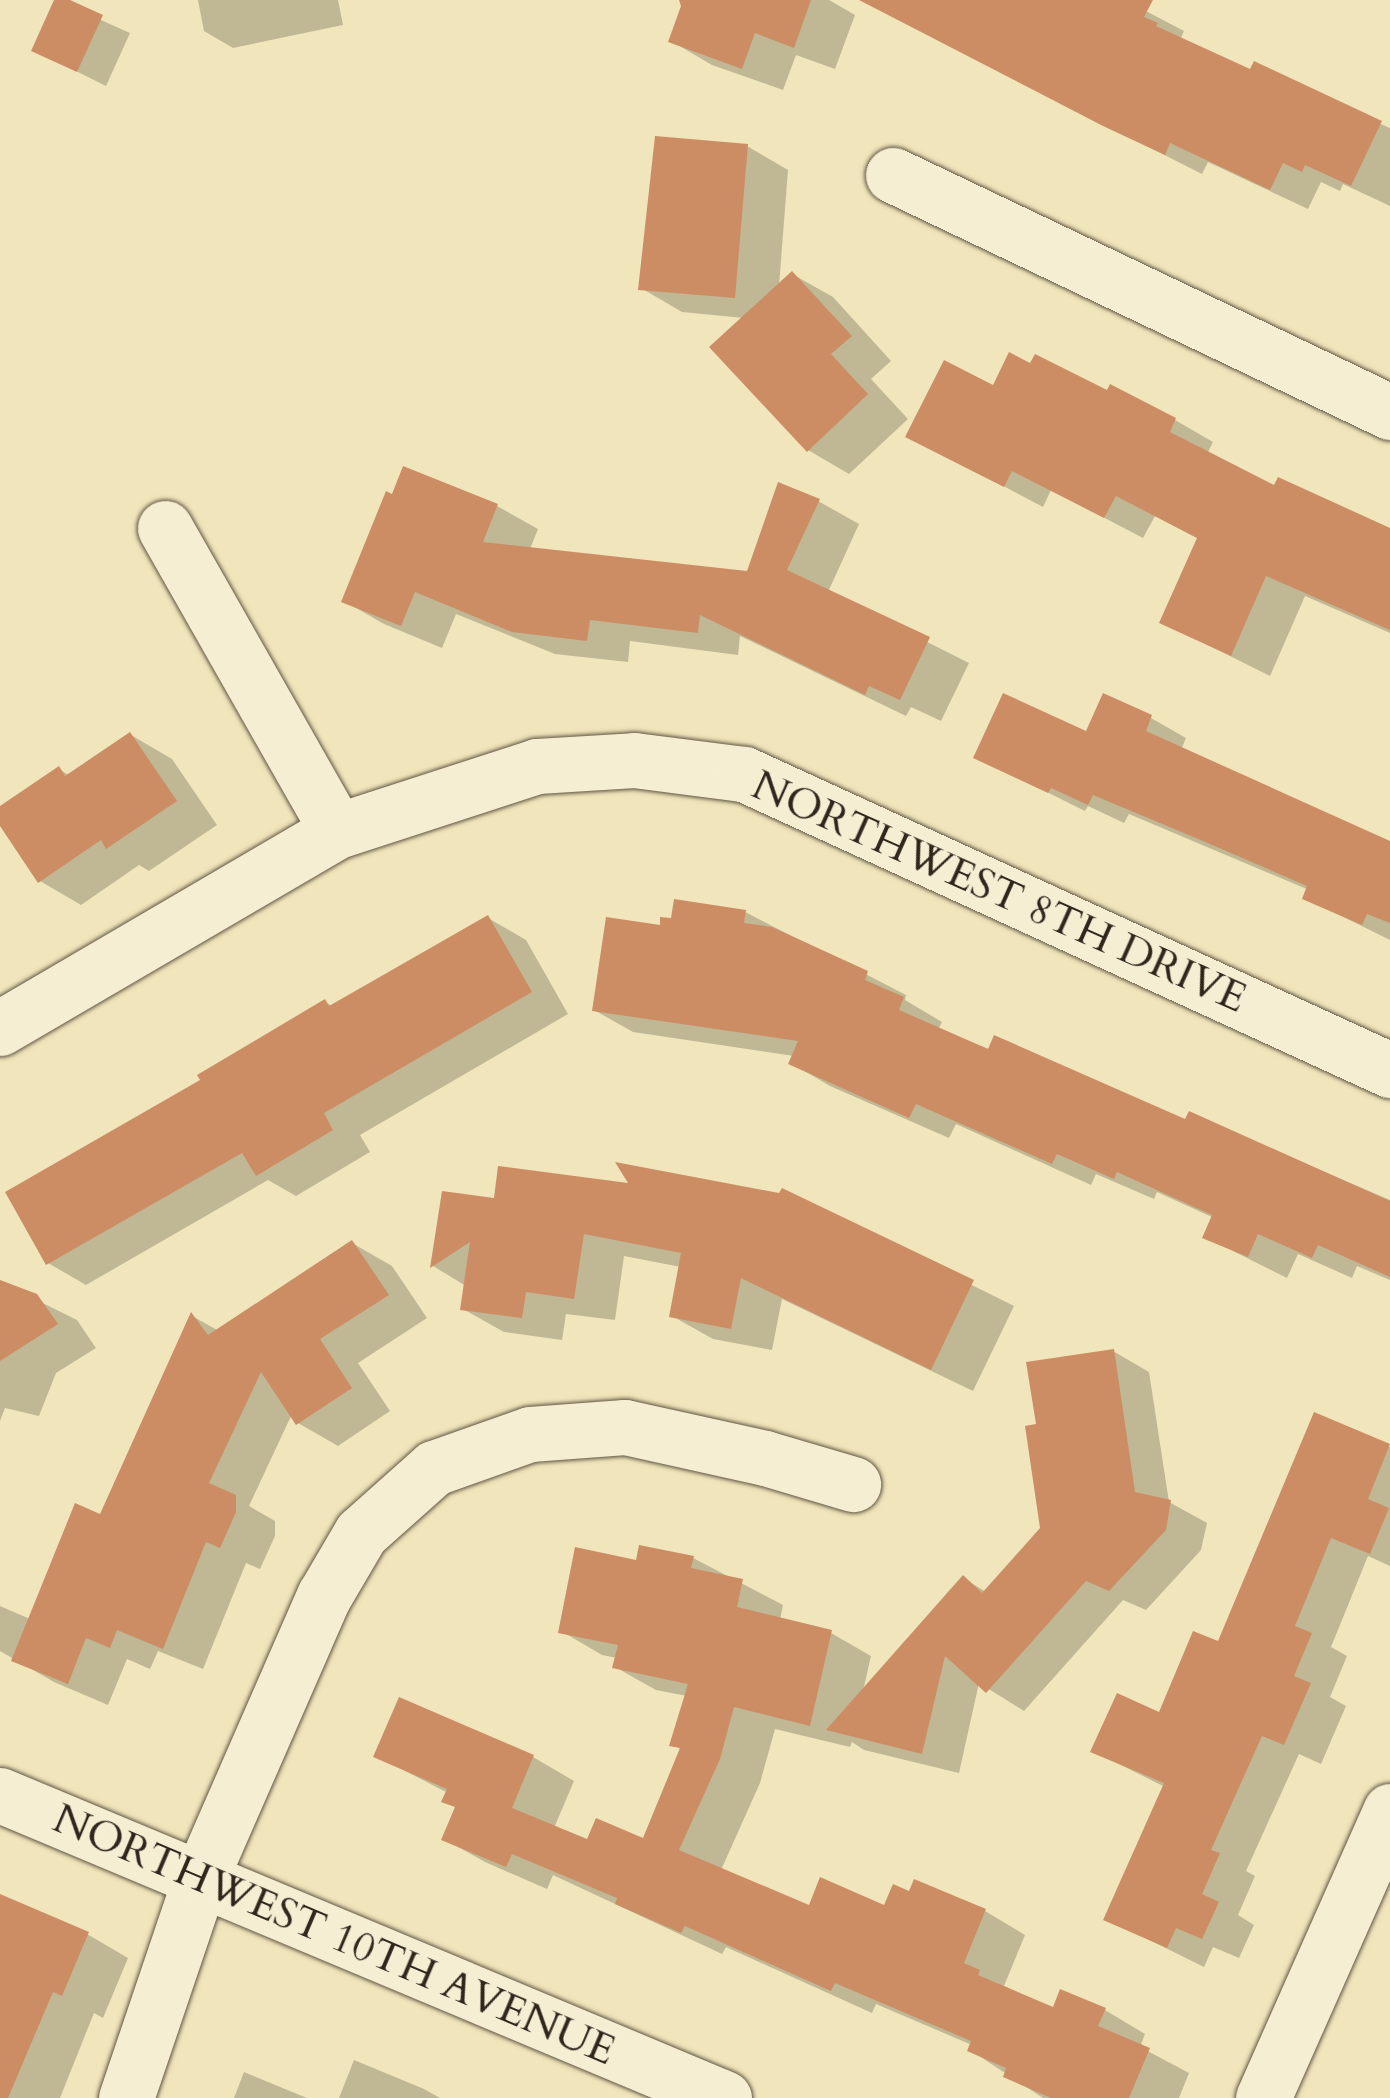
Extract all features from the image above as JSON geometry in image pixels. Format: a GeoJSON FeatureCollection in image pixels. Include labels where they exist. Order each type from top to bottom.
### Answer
{"type":"FeatureCollection","features":[{"type":"Feature","properties":{"kind":"street"},"geometry":{"type":"LineString","coordinates":[[894,175],[1390,412]]}},
{"type":"Feature","properties":{"kind":"street"},"geometry":{"type":"LineString","coordinates":[[165,528],[337,832]]}},
{"type":"Feature","properties":{"kind":"street","name":"NORTHWEST 8TH DRIVE"},"geometry":{"type":"LineString","coordinates":[[0,1028],[337,832],[536,766],[634,760],[744,774],[1390,1070]]}},
{"type":"Feature","properties":{"kind":"street"},"geometry":{"type":"LineString","coordinates":[[126,2098],[201,1877],[324,1596],[361,1534],[434,1468],[530,1434],[625,1427],[765,1458],[853,1484]]}},
{"type":"Feature","properties":{"kind":"street","name":"NORTHWEST 10TH AVENUE"},"geometry":{"type":"LineString","coordinates":[[0,1795],[724,2098]]}},
{"type":"Feature","properties":{"kind":"street"},"geometry":{"type":"LineString","coordinates":[[1263,2098],[1390,1810]]}},
{"type":"Feature","properties":{"kind":"building"},"geometry":{"type":"Polygon","coordinates":[[[54,0],[70,0],[103,15],[77,72],[31,51],[54,0]]]}},
{"type":"Feature","properties":{"kind":"building"},"geometry":{"type":"Polygon","coordinates":[[[679,0],[811,0],[794,48],[755,33],[742,69],[668,42],[681,6],[679,0]]]}},
{"type":"Feature","properties":{"kind":"building"},"geometry":{"type":"Polygon","coordinates":[[[859,0],[1153,0],[1144,17],[1158,23],[1156,26],[1250,69],[1254,61],[1382,121],[1351,186],[1305,165],[1302,172],[1283,163],[1270,190],[1170,143],[1165,155],[859,0]]]}},
{"type":"Feature","properties":{"kind":"building"},"geometry":{"type":"Polygon","coordinates":[[[655,136],[748,144],[735,298],[638,290],[655,136]]]}},
{"type":"Feature","properties":{"kind":"building"},"geometry":{"type":"Polygon","coordinates":[[[792,271],[852,336],[831,354],[868,394],[807,452],[709,347],[792,271]]]}},
{"type":"Feature","properties":{"kind":"building"},"geometry":{"type":"Polygon","coordinates":[[[1009,352],[1030,363],[1035,354],[1107,390],[1110,384],[1176,418],[1170,432],[1274,485],[1278,477],[1390,528],[1390,630],[1266,576],[1231,656],[1159,623],[1197,538],[1116,496],[1104,518],[1012,471],[1004,487],[905,437],[944,360],[993,385],[1009,352]]]}},
{"type":"Feature","properties":{"kind":"building"},"geometry":{"type":"Polygon","coordinates":[[[403,466],[498,504],[483,542],[747,571],[778,482],[820,499],[787,570],[930,637],[900,700],[869,686],[865,695],[700,615],[698,633],[590,620],[587,641],[512,632],[415,592],[401,626],[341,602],[386,491],[392,494],[403,466]]]}},
{"type":"Feature","properties":{"kind":"building"},"geometry":{"type":"Polygon","coordinates":[[[1003,693],[1086,731],[1103,693],[1152,715],[1146,731],[1390,841],[1390,923],[1367,914],[1362,925],[1302,899],[1307,886],[1203,841],[1093,795],[1088,805],[1051,788],[1048,793],[973,758],[1003,693]]]}},
{"type":"Feature","properties":{"kind":"building"},"geometry":{"type":"Polygon","coordinates":[[[130,732],[177,801],[106,849],[101,840],[38,883],[0,826],[0,806],[59,766],[65,776],[130,732]]]}},
{"type":"Feature","properties":{"kind":"building"},"geometry":{"type":"Polygon","coordinates":[[[674,899],[746,910],[744,923],[772,927],[868,971],[865,980],[904,997],[899,1010],[988,1049],[994,1035],[1185,1119],[1189,1111],[1390,1201],[1390,1277],[1318,1245],[1312,1258],[1258,1234],[1248,1257],[1202,1238],[1212,1215],[1117,1172],[1114,1179],[1057,1154],[1052,1164],[916,1104],[909,1118],[788,1064],[798,1041],[592,1011],[606,917],[660,925],[660,917],[671,918],[674,899]]]}},
{"type":"Feature","properties":{"kind":"building"},"geometry":{"type":"Polygon","coordinates":[[[488,915],[532,992],[324,1113],[333,1130],[256,1176],[242,1153],[46,1265],[5,1192],[200,1080],[197,1075],[325,999],[329,1006],[488,915]]]}},
{"type":"Feature","properties":{"kind":"building"},"geometry":{"type":"Polygon","coordinates":[[[615,1162],[779,1193],[782,1188],[974,1280],[931,1370],[741,1278],[731,1329],[669,1317],[681,1253],[584,1234],[574,1299],[526,1292],[522,1318],[460,1310],[470,1242],[430,1268],[442,1191],[494,1198],[498,1166],[628,1183],[615,1162]]]}},
{"type":"Feature","properties":{"kind":"building"},"geometry":{"type":"Polygon","coordinates":[[[352,1240],[389,1295],[320,1339],[352,1388],[296,1425],[261,1372],[209,1483],[236,1495],[236,1512],[220,1548],[206,1542],[163,1649],[117,1630],[110,1648],[86,1638],[68,1684],[11,1661],[75,1503],[100,1514],[191,1312],[208,1335],[352,1240]]]}},
{"type":"Feature","properties":{"kind":"building"},"geometry":{"type":"Polygon","coordinates":[[[0,1280],[37,1294],[58,1324],[0,1361],[0,1280]]]}},
{"type":"Feature","properties":{"kind":"building"},"geometry":{"type":"Polygon","coordinates":[[[1114,1349],[1135,1492],[1171,1500],[1166,1530],[1109,1591],[1086,1581],[986,1693],[945,1656],[922,1754],[826,1730],[963,1575],[982,1593],[1040,1528],[1025,1426],[1036,1424],[1026,1362],[1114,1349]]]}},
{"type":"Feature","properties":{"kind":"building"},"geometry":{"type":"Polygon","coordinates":[[[1314,1412],[1390,1444],[1368,1499],[1389,1508],[1370,1554],[1331,1538],[1295,1626],[1312,1633],[1294,1676],[1311,1683],[1284,1745],[1262,1736],[1211,1850],[1220,1853],[1202,1894],[1219,1902],[1202,1939],[1176,1928],[1167,1948],[1103,1920],[1164,1783],[1090,1752],[1117,1693],[1159,1712],[1193,1631],[1218,1641],[1314,1412]]]}},
{"type":"Feature","properties":{"kind":"building"},"geometry":{"type":"Polygon","coordinates":[[[639,1545],[694,1556],[691,1568],[743,1579],[737,1607],[832,1630],[810,1726],[734,1707],[720,1759],[679,1850],[809,1905],[820,1877],[884,1905],[893,1884],[909,1891],[914,1879],[986,1909],[964,1963],[980,1970],[978,1975],[1053,2007],[1060,1989],[1106,2008],[1098,2026],[1150,2048],[1129,2098],[1051,2098],[1003,2077],[1006,2068],[967,2051],[971,2041],[835,1983],[831,1991],[685,1926],[681,1933],[615,1904],[617,1898],[512,1854],[506,1867],[441,1840],[455,1807],[441,1802],[447,1789],[373,1757],[399,1697],[534,1755],[512,1808],[587,1839],[596,1818],[643,1838],[680,1748],[669,1746],[688,1684],[612,1668],[618,1645],[558,1633],[575,1547],[636,1560],[639,1545]]]}},
{"type":"Feature","properties":{"kind":"building"},"geometry":{"type":"Polygon","coordinates":[[[0,1894],[89,1932],[62,1996],[53,1992],[8,2098],[0,2098],[0,1894]]]}}]}
